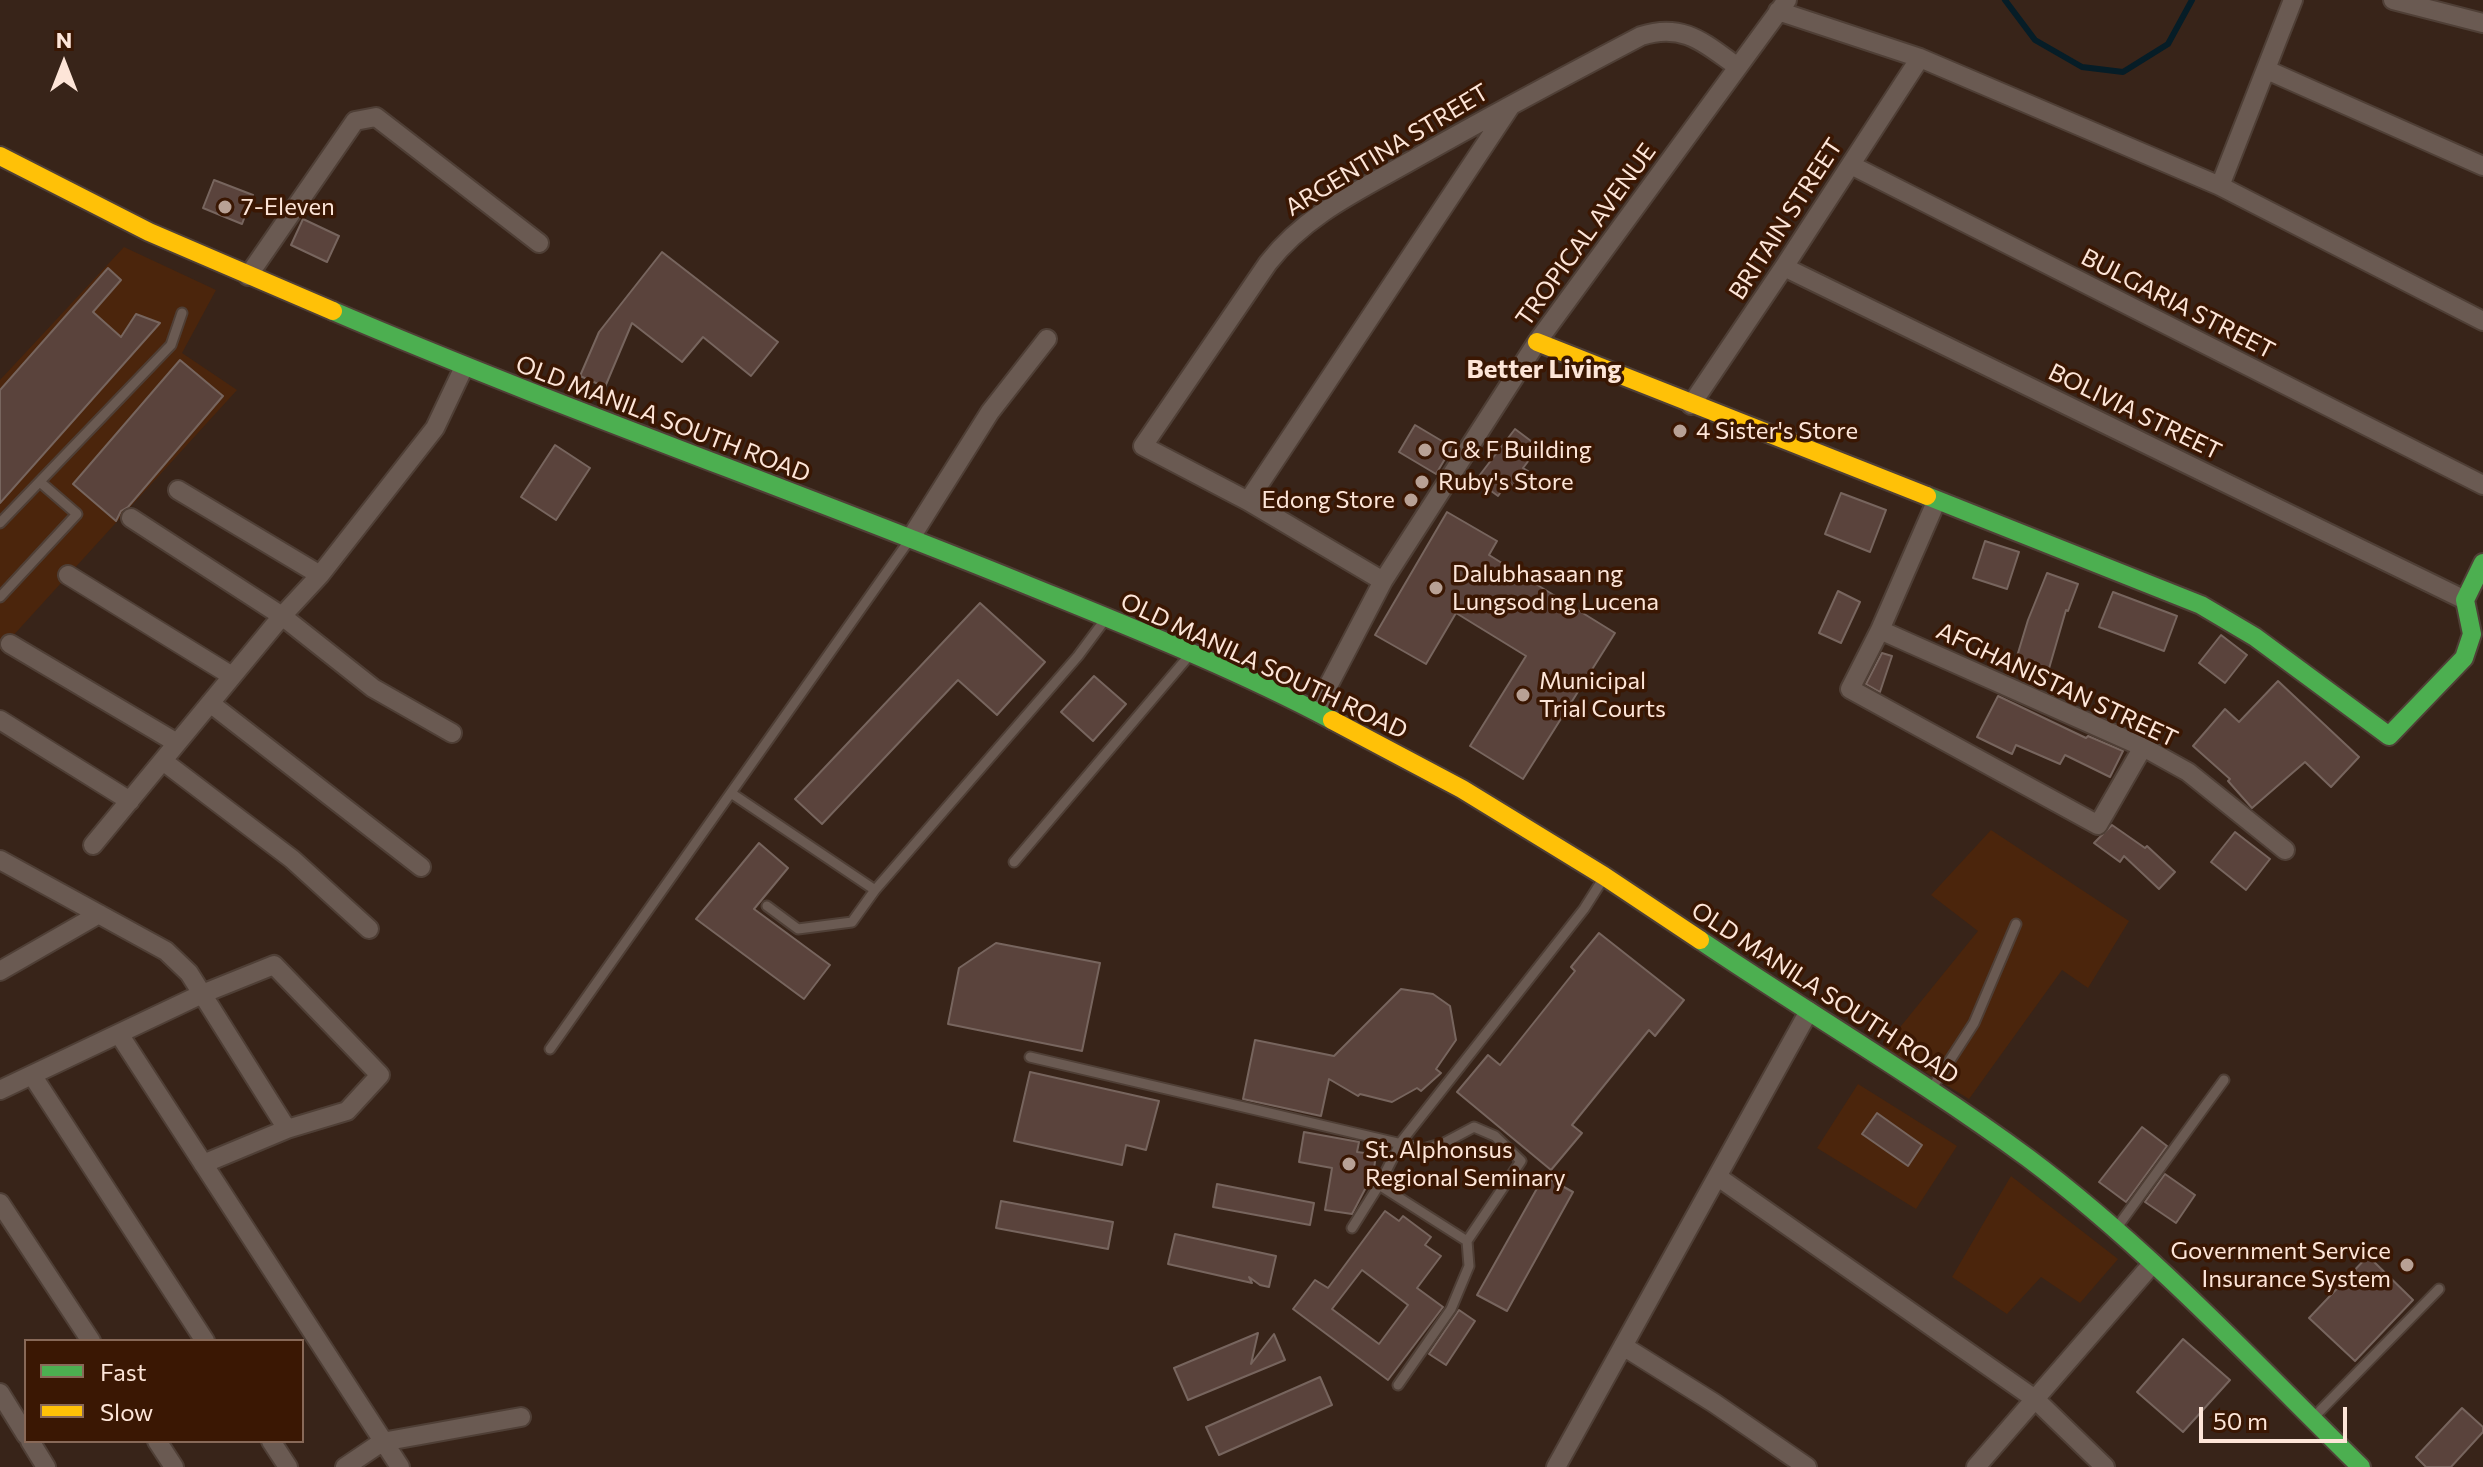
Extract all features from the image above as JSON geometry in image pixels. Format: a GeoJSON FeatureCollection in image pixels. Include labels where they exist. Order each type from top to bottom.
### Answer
{"type":"FeatureCollection","features":[{"type":"Feature","properties":{"kind":"main road","name":"OLD MANILA SOUTH ROAD"},"geometry":{"type":"LineString","coordinates":[[0,156],[149,232],[464,367],[910,539],[1191,654],[1319,713],[1462,789],[1604,876],[1958,1109],[2030,1160],[2153,1263],[2361,1467]]}},
{"type":"Feature","properties":{"kind":"main road"},"geometry":{"type":"LineString","coordinates":[[1537,342],[2201,605],[2255,637],[2389,736],[2464,658],[2472,634],[2465,600],[2483,563]]}},
{"type":"Feature","properties":{"kind":"street"},"geometry":{"type":"LineString","coordinates":[[2220,186],[2293,0]]}},
{"type":"Feature","properties":{"kind":"street"},"geometry":{"type":"LineString","coordinates":[[2393,0],[2483,23]]}},
{"type":"Feature","properties":{"kind":"street"},"geometry":{"type":"LineString","coordinates":[[1782,6],[1920,58],[2220,186],[2483,321]]}},
{"type":"Feature","properties":{"kind":"street","name":"TROPICAL AVENUE"},"geometry":{"type":"LineString","coordinates":[[1319,713],[1327,688],[1383,581],[1537,342],[1782,6]]}},
{"type":"Feature","properties":{"kind":"street","name":"ARGENTINA STREET"},"geometry":{"type":"LineString","coordinates":[[1248,501],[1143,446],[1285,241],[1305,223],[1511,104],[1641,36],[1657,31],[1691,35],[1738,67]]}},
{"type":"Feature","properties":{"kind":"street","name":"BRITAIN STREET"},"geometry":{"type":"LineString","coordinates":[[1691,405],[1920,58]]}},
{"type":"Feature","properties":{"kind":"street"},"geometry":{"type":"LineString","coordinates":[[2267,70],[2483,166]]}},
{"type":"Feature","properties":{"kind":"street"},"geometry":{"type":"LineString","coordinates":[[1383,581],[1248,501],[1511,104]]}},
{"type":"Feature","properties":{"kind":"street"},"geometry":{"type":"LineString","coordinates":[[248,276],[355,121],[376,117],[539,243]]}},
{"type":"Feature","properties":{"kind":"street","name":"BULGARIA STREET"},"geometry":{"type":"LineString","coordinates":[[1851,165],[2483,485]]}},
{"type":"Feature","properties":{"kind":"street","name":"BOLIVIA STREET"},"geometry":{"type":"LineString","coordinates":[[1784,267],[2465,600]]}},
{"type":"Feature","properties":{"kind":"street"},"geometry":{"type":"LineString","coordinates":[[910,539],[990,412],[1047,339]]}},
{"type":"Feature","properties":{"kind":"street"},"geometry":{"type":"LineString","coordinates":[[93,845],[282,616],[320,575],[435,428],[464,367]]}},
{"type":"Feature","properties":{"kind":"street"},"geometry":{"type":"LineString","coordinates":[[178,490],[320,575]]}},
{"type":"Feature","properties":{"kind":"street"},"geometry":{"type":"LineString","coordinates":[[1936,502],[1880,630],[1850,689],[2098,825],[2143,747]]}},
{"type":"Feature","properties":{"kind":"street"},"geometry":{"type":"LineString","coordinates":[[131,518],[282,616],[373,688],[452,733]]}},
{"type":"Feature","properties":{"kind":"street"},"geometry":{"type":"LineString","coordinates":[[68,575],[232,676]]}},
{"type":"Feature","properties":{"kind":"street","name":"AFGHANISTAN STREET"},"geometry":{"type":"LineString","coordinates":[[1880,630],[2143,747],[2188,772],[2285,850]]}},
{"type":"Feature","properties":{"kind":"street"},"geometry":{"type":"LineString","coordinates":[[10,644],[177,743]]}},
{"type":"Feature","properties":{"kind":"street"},"geometry":{"type":"LineString","coordinates":[[210,703],[421,867]]}},
{"type":"Feature","properties":{"kind":"street"},"geometry":{"type":"LineString","coordinates":[[0,720],[130,801]]}},
{"type":"Feature","properties":{"kind":"street"},"geometry":{"type":"LineString","coordinates":[[163,761],[292,859],[369,929]]}},
{"type":"Feature","properties":{"kind":"street"},"geometry":{"type":"LineString","coordinates":[[0,860],[166,951],[189,973],[287,1129]]}},
{"type":"Feature","properties":{"kind":"street"},"geometry":{"type":"LineString","coordinates":[[0,971],[99,914]]}},
{"type":"Feature","properties":{"kind":"street"},"geometry":{"type":"LineString","coordinates":[[0,1090],[202,994],[274,965],[380,1075],[347,1111],[287,1129],[203,1164]]}},
{"type":"Feature","properties":{"kind":"street"},"geometry":{"type":"LineString","coordinates":[[1556,1467],[1809,1011]]}},
{"type":"Feature","properties":{"kind":"street"},"geometry":{"type":"LineString","coordinates":[[119,1034],[400,1467]]}},
{"type":"Feature","properties":{"kind":"street"},"geometry":{"type":"LineString","coordinates":[[32,1075],[204,1339]]}},
{"type":"Feature","properties":{"kind":"street"},"geometry":{"type":"LineString","coordinates":[[1718,1177],[2035,1399],[2105,1467]]}},
{"type":"Feature","properties":{"kind":"street"},"geometry":{"type":"LineString","coordinates":[[0,1203],[90,1339]]}},
{"type":"Feature","properties":{"kind":"street"},"geometry":{"type":"LineString","coordinates":[[1976,1467],[2153,1263]]}},
{"type":"Feature","properties":{"kind":"street"},"geometry":{"type":"LineString","coordinates":[[1623,1346],[1807,1467]]}},
{"type":"Feature","properties":{"kind":"street"},"geometry":{"type":"LineString","coordinates":[[0,1393],[24,1432]]}},
{"type":"Feature","properties":{"kind":"street"},"geometry":{"type":"LineString","coordinates":[[345,1467],[382,1442],[521,1417]]}},
{"type":"Feature","properties":{"kind":"street"},"geometry":{"type":"LineString","coordinates":[[31,1443],[46,1467]]}},
{"type":"Feature","properties":{"kind":"street"},"geometry":{"type":"LineString","coordinates":[[158,1443],[174,1467]]}},
{"type":"Feature","properties":{"kind":"street"},"geometry":{"type":"LineString","coordinates":[[272,1443],[288,1467]]}},
{"type":"Feature","properties":{"kind":"lane"},"geometry":{"type":"LineString","coordinates":[[0,523],[171,345],[182,313]]}},
{"type":"Feature","properties":{"kind":"lane"},"geometry":{"type":"LineString","coordinates":[[0,597],[77,514],[40,482]]}},
{"type":"Feature","properties":{"kind":"lane"},"geometry":{"type":"LineString","coordinates":[[550,1049],[910,539]]}},
{"type":"Feature","properties":{"kind":"lane"},"geometry":{"type":"LineString","coordinates":[[767,906],[798,929],[852,922],[875,890],[1078,656],[1106,618]]}},
{"type":"Feature","properties":{"kind":"lane"},"geometry":{"type":"LineString","coordinates":[[1014,862],[1191,654]]}},
{"type":"Feature","properties":{"kind":"lane"},"geometry":{"type":"LineString","coordinates":[[731,793],[875,890]]}},
{"type":"Feature","properties":{"kind":"lane"},"geometry":{"type":"LineString","coordinates":[[1352,1228],[1401,1142],[1584,909],[1604,876]]}},
{"type":"Feature","properties":{"kind":"lane"},"geometry":{"type":"LineString","coordinates":[[1929,1092],[1974,1023],[2016,924]]}},
{"type":"Feature","properties":{"kind":"lane"},"geometry":{"type":"LineString","coordinates":[[1030,1057],[1423,1149],[1444,1143],[1474,1127],[1495,1136],[1521,1161],[1467,1241],[1469,1266],[1451,1309],[1398,1385]]}},
{"type":"Feature","properties":{"kind":"lane"},"geometry":{"type":"LineString","coordinates":[[2113,1232],[2224,1080]]}},
{"type":"Feature","properties":{"kind":"lane"},"geometry":{"type":"LineString","coordinates":[[1379,1185],[1467,1241]]}},
{"type":"Feature","properties":{"kind":"lane"},"geometry":{"type":"LineString","coordinates":[[2312,1419],[2439,1289]]}},
{"type":"Feature","properties":{"kind":"shaded area"},"geometry":{"type":"Polygon","coordinates":[[[124,247],[216,290],[182,353],[237,390],[0,650],[0,380],[124,247]]]}},
{"type":"Feature","properties":{"kind":"shaded area"},"geometry":{"type":"Polygon","coordinates":[[[1991,830],[2129,921],[2088,988],[2062,970],[1969,1099],[1884,1047],[1978,931],[1931,895],[1991,830]]]}},
{"type":"Feature","properties":{"kind":"shaded area"},"geometry":{"type":"Polygon","coordinates":[[[1858,1084],[1957,1146],[1916,1209],[1817,1148],[1858,1084]]]}},
{"type":"Feature","properties":{"kind":"shaded area"},"geometry":{"type":"Polygon","coordinates":[[[2011,1176],[2118,1259],[2080,1303],[2041,1277],[2007,1314],[1952,1277],[2011,1176]]]}},
{"type":"Feature","properties":{"kind":"building"},"geometry":{"type":"Polygon","coordinates":[[[214,180],[253,195],[242,224],[203,208],[214,180]]]}},
{"type":"Feature","properties":{"kind":"building"},"geometry":{"type":"Polygon","coordinates":[[[303,219],[339,236],[327,262],[291,245],[303,219]]]}},
{"type":"Feature","properties":{"kind":"building"},"geometry":{"type":"Polygon","coordinates":[[[662,252],[778,342],[751,376],[703,337],[682,362],[632,323],[605,387],[580,376],[599,332],[662,252]]]}},
{"type":"Feature","properties":{"kind":"building"},"geometry":{"type":"Polygon","coordinates":[[[108,268],[121,280],[93,312],[121,337],[136,314],[160,323],[0,503],[0,390],[108,268]]]}},
{"type":"Feature","properties":{"kind":"building"},"geometry":{"type":"Polygon","coordinates":[[[180,360],[223,396],[128,507],[121,511],[116,521],[73,484],[180,360]]]}},
{"type":"Feature","properties":{"kind":"building","name":"G & F Building"},"geometry":{"type":"Polygon","coordinates":[[[1415,425],[1452,447],[1436,474],[1399,452],[1415,425]]]}},
{"type":"Feature","properties":{"kind":"building"},"geometry":{"type":"Polygon","coordinates":[[[1515,429],[1539,447],[1523,468],[1528,471],[1516,488],[1508,482],[1498,496],[1476,480],[1515,429]]]}},
{"type":"Feature","properties":{"kind":"building"},"geometry":{"type":"Polygon","coordinates":[[[555,445],[590,468],[556,520],[521,497],[555,445]]]}},
{"type":"Feature","properties":{"kind":"building"},"geometry":{"type":"Polygon","coordinates":[[[1841,493],[1886,510],[1870,552],[1825,534],[1841,493]]]}},
{"type":"Feature","properties":{"kind":"building"},"geometry":{"type":"Polygon","coordinates":[[[1447,512],[1497,541],[1489,555],[1615,633],[1523,779],[1470,746],[1526,656],[1456,613],[1426,664],[1375,635],[1447,512]]]}},
{"type":"Feature","properties":{"kind":"building"},"geometry":{"type":"Polygon","coordinates":[[[1985,541],[2019,552],[2007,589],[1973,578],[1985,541]]]}},
{"type":"Feature","properties":{"kind":"building"},"geometry":{"type":"Polygon","coordinates":[[[2047,573],[2078,584],[2066,610],[2048,672],[2015,663],[2047,573]]]}},
{"type":"Feature","properties":{"kind":"building"},"geometry":{"type":"Polygon","coordinates":[[[1838,591],[1860,602],[1841,643],[1819,633],[1838,591]]]}},
{"type":"Feature","properties":{"kind":"building"},"geometry":{"type":"Polygon","coordinates":[[[2113,592],[2177,616],[2164,651],[2099,627],[2113,592]]]}},
{"type":"Feature","properties":{"kind":"building"},"geometry":{"type":"Polygon","coordinates":[[[980,603],[1045,662],[997,715],[958,680],[822,824],[795,799],[980,603]]]}},
{"type":"Feature","properties":{"kind":"building"},"geometry":{"type":"Polygon","coordinates":[[[2221,635],[2247,655],[2225,683],[2199,663],[2221,635]]]}},
{"type":"Feature","properties":{"kind":"building"},"geometry":{"type":"Polygon","coordinates":[[[1882,653],[1892,656],[1880,692],[1866,684],[1882,653]]]}},
{"type":"Feature","properties":{"kind":"building"},"geometry":{"type":"Polygon","coordinates":[[[1094,676],[1126,704],[1093,741],[1061,712],[1094,676]]]}},
{"type":"Feature","properties":{"kind":"building"},"geometry":{"type":"Polygon","coordinates":[[[2278,681],[2359,757],[2331,787],[2305,762],[2252,808],[2228,781],[2230,779],[2193,746],[2225,709],[2239,722],[2278,681]]]}},
{"type":"Feature","properties":{"kind":"building"},"geometry":{"type":"Polygon","coordinates":[[[1998,696],[2086,738],[2088,736],[2123,751],[2110,777],[2065,755],[2060,764],[2016,745],[2012,754],[1977,737],[1998,696]]]}},
{"type":"Feature","properties":{"kind":"building"},"geometry":{"type":"Polygon","coordinates":[[[2112,825],[2145,848],[2147,846],[2175,872],[2159,889],[2124,856],[2120,862],[2094,843],[2112,825]]]}},
{"type":"Feature","properties":{"kind":"building"},"geometry":{"type":"Polygon","coordinates":[[[2235,832],[2270,859],[2246,890],[2211,862],[2235,832]]]}},
{"type":"Feature","properties":{"kind":"building"},"geometry":{"type":"Polygon","coordinates":[[[759,843],[788,868],[754,909],[830,965],[804,999],[696,919],[759,843]]]}},
{"type":"Feature","properties":{"kind":"building"},"geometry":{"type":"Polygon","coordinates":[[[1599,933],[1684,1000],[1655,1036],[1649,1030],[1572,1125],[1582,1133],[1551,1170],[1457,1092],[1488,1055],[1500,1065],[1575,971],[1571,967],[1599,933]]]}},
{"type":"Feature","properties":{"kind":"building"},"geometry":{"type":"Polygon","coordinates":[[[996,943],[1100,963],[1082,1051],[948,1024],[959,968],[996,943]]]}},
{"type":"Feature","properties":{"kind":"building"},"geometry":{"type":"Polygon","coordinates":[[[1401,989],[1433,994],[1450,1006],[1456,1040],[1436,1069],[1441,1073],[1421,1091],[1417,1088],[1392,1102],[1358,1096],[1329,1079],[1321,1116],[1243,1099],[1255,1040],[1334,1056],[1401,989]]]}},
{"type":"Feature","properties":{"kind":"building"},"geometry":{"type":"Polygon","coordinates":[[[1030,1072],[1159,1101],[1146,1150],[1126,1145],[1122,1165],[1014,1141],[1030,1072]]]}},
{"type":"Feature","properties":{"kind":"building"},"geometry":{"type":"Polygon","coordinates":[[[1877,1113],[1922,1145],[1908,1166],[1862,1134],[1877,1113]]]}},
{"type":"Feature","properties":{"kind":"building"},"geometry":{"type":"Polygon","coordinates":[[[2142,1127],[2167,1146],[2126,1202],[2099,1182],[2142,1127]]]}},
{"type":"Feature","properties":{"kind":"building"},"geometry":{"type":"Polygon","coordinates":[[[1304,1132],[1359,1142],[1357,1152],[1373,1154],[1373,1174],[1352,1214],[1325,1210],[1332,1168],[1299,1162],[1304,1132]]]}},
{"type":"Feature","properties":{"kind":"building"},"geometry":{"type":"Polygon","coordinates":[[[2165,1174],[2195,1195],[2176,1223],[2145,1202],[2165,1174]]]}},
{"type":"Feature","properties":{"kind":"building"},"geometry":{"type":"Polygon","coordinates":[[[1544,1176],[1573,1192],[1507,1311],[1477,1295],[1544,1176]]]}},
{"type":"Feature","properties":{"kind":"building"},"geometry":{"type":"Polygon","coordinates":[[[1217,1184],[1314,1203],[1310,1225],[1213,1207],[1217,1184]]]}},
{"type":"Feature","properties":{"kind":"building"},"geometry":{"type":"Polygon","coordinates":[[[1001,1201],[1113,1222],[1108,1249],[996,1228],[1001,1201]]]}},
{"type":"Feature","properties":{"kind":"building"},"geometry":{"type":"Polygon","coordinates":[[[1385,1211],[1399,1221],[1403,1216],[1431,1237],[1425,1245],[1441,1256],[1417,1288],[1443,1307],[1388,1380],[1293,1309],[1315,1280],[1328,1288],[1385,1211]],[[1362,1270],[1332,1309],[1379,1344],[1408,1305],[1362,1270]]]}},
{"type":"Feature","properties":{"kind":"building"},"geometry":{"type":"Polygon","coordinates":[[[1175,1234],[1276,1256],[1269,1287],[1249,1277],[1252,1283],[1168,1264],[1175,1234]]]}},
{"type":"Feature","properties":{"kind":"building"},"geometry":{"type":"Polygon","coordinates":[[[2368,1256],[2413,1300],[2355,1361],[2309,1318],[2368,1256]]]}},
{"type":"Feature","properties":{"kind":"building"},"geometry":{"type":"Polygon","coordinates":[[[1459,1310],[1475,1321],[1446,1365],[1429,1354],[1459,1310]]]}},
{"type":"Feature","properties":{"kind":"building"},"geometry":{"type":"Polygon","coordinates":[[[1258,1333],[1251,1364],[1274,1334],[1285,1360],[1188,1400],[1174,1368],[1258,1333]]]}},
{"type":"Feature","properties":{"kind":"building"},"geometry":{"type":"Polygon","coordinates":[[[2183,1339],[2230,1380],[2183,1432],[2137,1392],[2183,1339]]]}},
{"type":"Feature","properties":{"kind":"building"},"geometry":{"type":"Polygon","coordinates":[[[1320,1377],[1332,1405],[1219,1455],[1206,1427],[1320,1377]]]}},
{"type":"Feature","properties":{"kind":"building"},"geometry":{"type":"Polygon","coordinates":[[[2462,1408],[2483,1427],[2483,1432],[2451,1467],[2426,1467],[2416,1457],[2462,1408]]]}},
{"type":"Feature","properties":{"kind":"waterway"},"geometry":{"type":"LineString","coordinates":[[2005,0],[2035,40],[2082,67],[2123,72],[2168,44],[2192,0]]}},
{"type":"Feature","properties":{"kind":"traffic: fast"},"geometry":{"type":"LineString","coordinates":[[333,311],[1104,616],[1220,666],[1332,720]]}},
{"type":"Feature","properties":{"kind":"traffic: fast"},"geometry":{"type":"LineString","coordinates":[[1927,496],[2201,605],[2255,637],[2389,736],[2464,658],[2472,634],[2465,600],[2483,563]]}},
{"type":"Feature","properties":{"kind":"traffic: fast"},"geometry":{"type":"LineString","coordinates":[[1700,940],[1947,1101],[2072,1193],[2158,1267],[2361,1467]]}},
{"type":"Feature","properties":{"kind":"traffic: slow"},"geometry":{"type":"LineString","coordinates":[[0,156],[149,232],[333,311]]}},
{"type":"Feature","properties":{"kind":"traffic: slow"},"geometry":{"type":"LineString","coordinates":[[1537,342],[1927,496]]}},
{"type":"Feature","properties":{"kind":"traffic: slow"},"geometry":{"type":"LineString","coordinates":[[1332,720],[1462,789],[1604,876],[1700,940]]}},
{"type":"Feature","properties":{"kind":"place","name":"7-Eleven"},"geometry":{"type":"Point","coordinates":[225,207]}},
{"type":"Feature","properties":{"kind":"place","name":"4 Sister's Store"},"geometry":{"type":"Point","coordinates":[1680,431]}},
{"type":"Feature","properties":{"kind":"place","name":"G & F Building"},"geometry":{"type":"Point","coordinates":[1425,450]}},
{"type":"Feature","properties":{"kind":"place","name":"Ruby's Store"},"geometry":{"type":"Point","coordinates":[1422,482]}},
{"type":"Feature","properties":{"kind":"place","name":"Edong Store"},"geometry":{"type":"Point","coordinates":[1411,500]}},
{"type":"Feature","properties":{"kind":"place","name":"Dalubhasaan ng Lungsod ng Lucena"},"geometry":{"type":"Point","coordinates":[1436,588]}},
{"type":"Feature","properties":{"kind":"place","name":"Municipal Trial Courts"},"geometry":{"type":"Point","coordinates":[1523,695]}},
{"type":"Feature","properties":{"kind":"place","name":"St. Alphonsus Regional Seminary"},"geometry":{"type":"Point","coordinates":[1349,1164]}},
{"type":"Feature","properties":{"kind":"place","name":"Government Service Insurance System"},"geometry":{"type":"Point","coordinates":[2407,1265]}},
{"type":"Feature","properties":{"kind":"district","name":"Better Living"},"geometry":{"type":"Point","coordinates":[1544,369]}}]}
